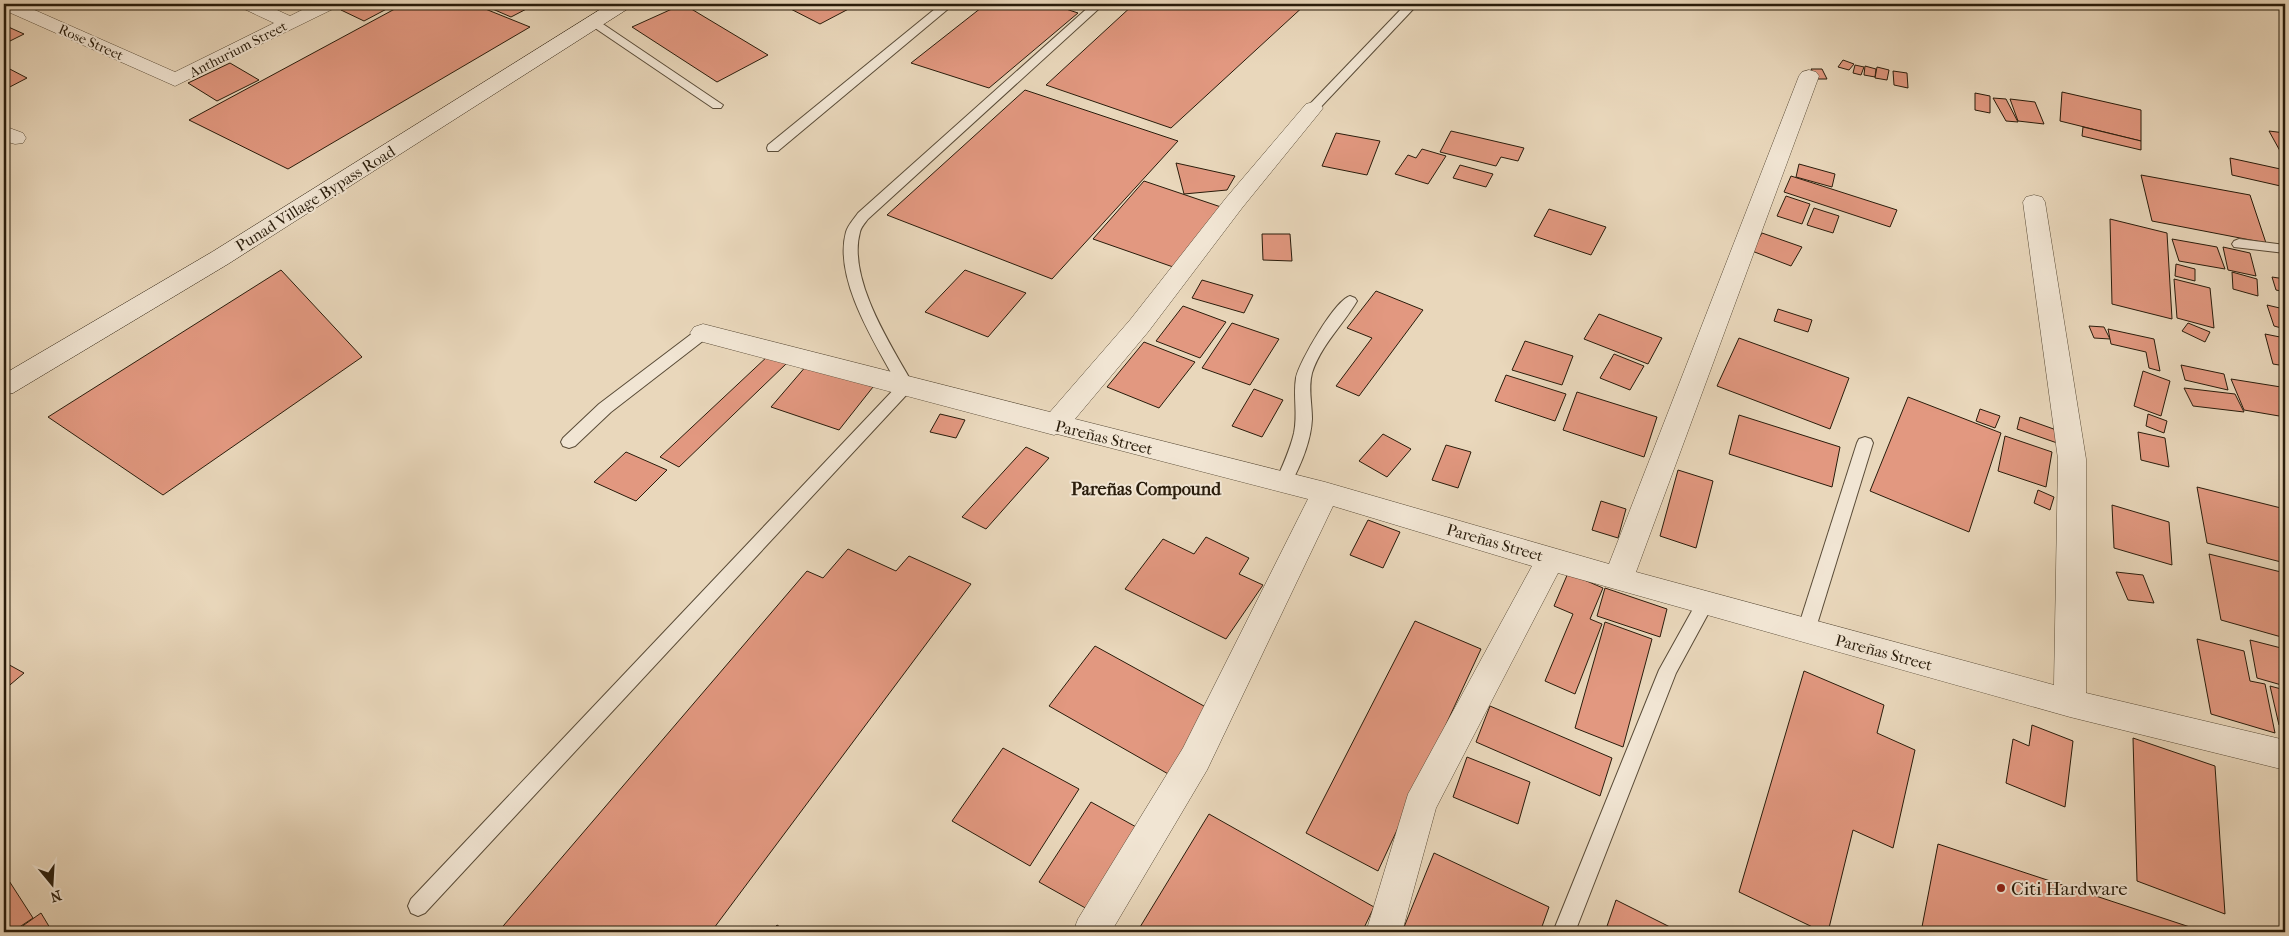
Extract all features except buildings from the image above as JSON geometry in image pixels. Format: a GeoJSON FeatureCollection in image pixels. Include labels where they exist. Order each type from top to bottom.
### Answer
{"type":"FeatureCollection","features":[{"type":"Feature","properties":{"kind":"street","name":"Rose Street"},"geometry":{"type":"LineString","coordinates":[[6,4],[175,80]]}},
{"type":"Feature","properties":{"kind":"street"},"geometry":{"type":"LineString","coordinates":[[249,4],[290,23]]}},
{"type":"Feature","properties":{"kind":"street","name":"Anthurium Street"},"geometry":{"type":"LineString","coordinates":[[175,80],[328,4]]}},
{"type":"Feature","properties":{"kind":"street","name":"Punad Village Bypass Road"},"geometry":{"type":"LineString","coordinates":[[4,386],[220,258],[622,4]]}},
{"type":"Feature","properties":{"kind":"street"},"geometry":{"type":"LineString","coordinates":[[1618,579],[1809,76]]}},
{"type":"Feature","properties":{"kind":"street"},"geometry":{"type":"LineString","coordinates":[[1054,425],[1139,326],[1234,203],[1313,108]]}},
{"type":"Feature","properties":{"kind":"street"},"geometry":{"type":"LineString","coordinates":[[2034,202],[2072,459],[2070,703]]}},
{"type":"Feature","properties":{"kind":"street","name":"Pareñas Street"},"geometry":{"type":"LineString","coordinates":[[703,333],[1054,425],[1325,493],[1618,579],[1806,631],[2070,703],[2285,755]]}},
{"type":"Feature","properties":{"kind":"street"},"geometry":{"type":"LineString","coordinates":[[1091,932],[1195,759],[1325,493]]}},
{"type":"Feature","properties":{"kind":"street"},"geometry":{"type":"LineString","coordinates":[[1384,932],[1420,805],[1551,558]]}},
{"type":"Feature","properties":{"kind":"lane"},"geometry":{"type":"LineString","coordinates":[[773,148],[948,4]]}},
{"type":"Feature","properties":{"kind":"lane"},"geometry":{"type":"LineString","coordinates":[[418,906],[906,386],[874,325],[854,276],[850,249],[853,230],[863,216],[877,203],[1098,4]]}},
{"type":"Feature","properties":{"kind":"lane"},"geometry":{"type":"LineString","coordinates":[[1313,108],[1412,4]]}},
{"type":"Feature","properties":{"kind":"lane"},"geometry":{"type":"LineString","coordinates":[[593,22],[717,105]]}},
{"type":"Feature","properties":{"kind":"lane"},"geometry":{"type":"LineString","coordinates":[[2239,244],[2285,249]]}},
{"type":"Feature","properties":{"kind":"lane"},"geometry":{"type":"LineString","coordinates":[[1283,482],[1300,444],[1304,420],[1302,396],[1305,373],[1315,351],[1350,301]]}},
{"type":"Feature","properties":{"kind":"lane"},"geometry":{"type":"LineString","coordinates":[[569,442],[605,408],[703,333]]}},
{"type":"Feature","properties":{"kind":"lane"},"geometry":{"type":"LineString","coordinates":[[1806,631],[1865,443]]}},
{"type":"Feature","properties":{"kind":"lane"},"geometry":{"type":"LineString","coordinates":[[1564,932],[1668,670],[1705,603]]}},
{"type":"Feature","properties":{"kind":"place","name":"Citi Hardware"},"geometry":{"type":"Point","coordinates":[2001,888]}},
{"type":"Feature","properties":{"kind":"district","name":"Pareñas Compound"},"geometry":{"type":"Point","coordinates":[1146,489]}}]}
